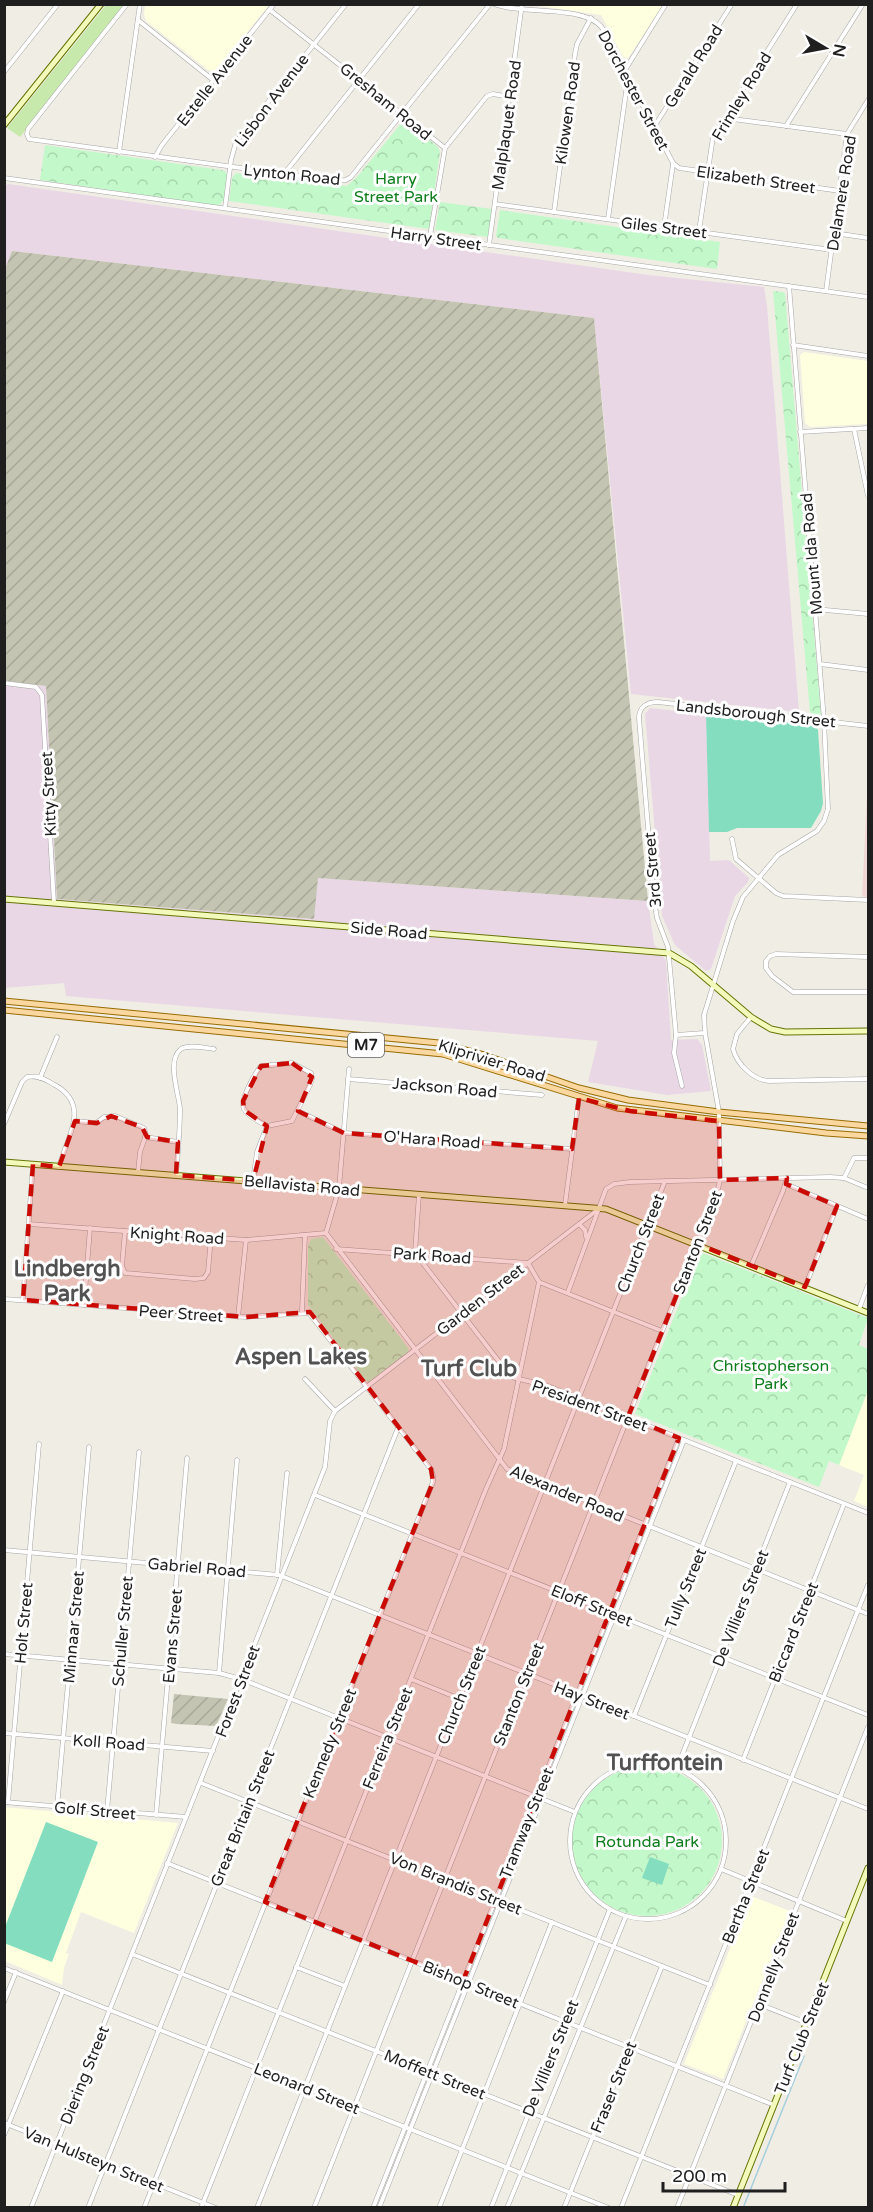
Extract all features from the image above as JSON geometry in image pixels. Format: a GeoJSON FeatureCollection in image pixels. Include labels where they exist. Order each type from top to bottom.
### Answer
{"type":"FeatureCollection","features":[{"type":"Feature","properties":{"kind":"main road","name":"Kliprivier Road"},"geometry":{"type":"LineString","coordinates":[[4,1001],[439,1043],[484,1055],[607,1096],[719,1112],[868,1126]]}},
{"type":"Feature","properties":{"kind":"main road","name":"Kliprivier Road"},"geometry":{"type":"LineString","coordinates":[[4,1012],[15,1011],[443,1054],[579,1098],[630,1111],[868,1136]]}},
{"type":"Feature","properties":{"kind":"street"},"geometry":{"type":"LineString","coordinates":[[4,72],[58,4]]}},
{"type":"Feature","properties":{"kind":"street"},"geometry":{"type":"LineString","coordinates":[[4,125],[101,4]]}},
{"type":"Feature","properties":{"kind":"street","name":"Lynton Road"},"geometry":{"type":"LineString","coordinates":[[127,4],[28,129],[28,137],[34,141],[336,181],[348,180],[492,4]]}},
{"type":"Feature","properties":{"kind":"street"},"geometry":{"type":"LineString","coordinates":[[119,152],[140,4]]}},
{"type":"Feature","properties":{"kind":"street","name":"Estelle Avenue"},"geometry":{"type":"LineString","coordinates":[[155,158],[162,145],[274,4]]}},
{"type":"Feature","properties":{"kind":"street","name":"Lisbon Avenue"},"geometry":{"type":"LineString","coordinates":[[225,208],[236,142],[346,4]]}},
{"type":"Feature","properties":{"kind":"street"},"geometry":{"type":"LineString","coordinates":[[284,175],[419,4]]}},
{"type":"Feature","properties":{"kind":"street","name":"Dorchester Street"},"geometry":{"type":"LineString","coordinates":[[492,4],[522,6],[591,18],[601,26],[673,163]]}},
{"type":"Feature","properties":{"kind":"street"},"geometry":{"type":"LineString","coordinates":[[625,70],[666,4]]}},
{"type":"Feature","properties":{"kind":"street","name":"Gerald Road"},"geometry":{"type":"LineString","coordinates":[[654,127],[732,4]]}},
{"type":"Feature","properties":{"kind":"street","name":"Frimley Road"},"geometry":{"type":"LineString","coordinates":[[699,231],[712,141],[797,4]]}},
{"type":"Feature","properties":{"kind":"street"},"geometry":{"type":"LineString","coordinates":[[786,126],[863,4]]}},
{"type":"Feature","properties":{"kind":"street","name":"Malplaquet Road"},"geometry":{"type":"LineString","coordinates":[[489,245],[522,6]]}},
{"type":"Feature","properties":{"kind":"street","name":"Gresham Road"},"geometry":{"type":"LineString","coordinates":[[270,10],[445,148]]}},
{"type":"Feature","properties":{"kind":"street","name":"Kilowen Road"},"geometry":{"type":"LineString","coordinates":[[554,212],[575,54],[577,44],[591,18]]}},
{"type":"Feature","properties":{"kind":"street"},"geometry":{"type":"LineString","coordinates":[[138,20],[213,80]]}},
{"type":"Feature","properties":{"kind":"street"},"geometry":{"type":"LineString","coordinates":[[608,219],[628,77]]}},
{"type":"Feature","properties":{"kind":"street"},"geometry":{"type":"LineString","coordinates":[[430,236],[445,148],[487,96],[493,94],[510,97]]}},
{"type":"Feature","properties":{"kind":"street","name":"Delamere Road"},"geometry":{"type":"LineString","coordinates":[[826,291],[847,134],[868,100]]}},
{"type":"Feature","properties":{"kind":"street"},"geometry":{"type":"LineString","coordinates":[[725,118],[847,134]]}},
{"type":"Feature","properties":{"kind":"street"},"geometry":{"type":"LineString","coordinates":[[664,227],[673,163]]}},
{"type":"Feature","properties":{"kind":"street","name":"Elizabeth Street"},"geometry":{"type":"LineString","coordinates":[[673,163],[681,169],[840,191]]}},
{"type":"Feature","properties":{"kind":"street","name":"Harry Street"},"geometry":{"type":"LineString","coordinates":[[4,178],[868,297]]}},
{"type":"Feature","properties":{"kind":"street","name":"Giles Street"},"geometry":{"type":"LineString","coordinates":[[495,204],[832,250]]}},
{"type":"Feature","properties":{"kind":"street"},"geometry":{"type":"LineString","coordinates":[[834,233],[868,238]]}},
{"type":"Feature","properties":{"kind":"street","name":"Mount Ida Road"},"geometry":{"type":"LineString","coordinates":[[789,286],[824,720],[829,800],[824,821]]}},
{"type":"Feature","properties":{"kind":"street"},"geometry":{"type":"LineString","coordinates":[[793,345],[868,356]]}},
{"type":"Feature","properties":{"kind":"street"},"geometry":{"type":"LineString","coordinates":[[800,432],[868,428]]}},
{"type":"Feature","properties":{"kind":"street"},"geometry":{"type":"LineString","coordinates":[[854,429],[868,496]]}},
{"type":"Feature","properties":{"kind":"street"},"geometry":{"type":"LineString","coordinates":[[815,609],[868,614]]}},
{"type":"Feature","properties":{"kind":"street"},"geometry":{"type":"LineString","coordinates":[[820,664],[868,670]]}},
{"type":"Feature","properties":{"kind":"street","name":"Kitty Street"},"geometry":{"type":"LineString","coordinates":[[4,683],[36,687],[43,699],[54,903]]}},
{"type":"Feature","properties":{"kind":"street","name":"Landsborough Street"},"geometry":{"type":"LineString","coordinates":[[645,705],[658,702],[868,726]]}},
{"type":"Feature","properties":{"kind":"street","name":"3rd Street"},"geometry":{"type":"LineString","coordinates":[[645,705],[640,711],[639,718],[654,900],[657,918],[669,953],[676,1035],[674,1053],[682,1086]]}},
{"type":"Feature","properties":{"kind":"street","name":"Stanton Street"},"geometry":{"type":"LineString","coordinates":[[314,2208],[717,1193],[720,1180],[719,1112],[704,1015],[740,904],[778,855],[810,837],[824,821]]}},
{"type":"Feature","properties":{"kind":"street"},"geometry":{"type":"LineString","coordinates":[[732,839],[735,858],[776,893],[787,897],[868,900]]}},
{"type":"Feature","properties":{"kind":"street","name":"Side Road"},"geometry":{"type":"LineString","coordinates":[[4,899],[669,953],[691,966],[767,1028],[780,1032],[868,1031]]}},
{"type":"Feature","properties":{"kind":"street"},"geometry":{"type":"LineString","coordinates":[[868,957],[776,954],[770,956],[765,964],[772,976],[793,992],[868,992]]}},
{"type":"Feature","properties":{"kind":"street"},"geometry":{"type":"LineString","coordinates":[[751,1017],[737,1034],[733,1049],[739,1062],[758,1079],[769,1081],[868,1079]]}},
{"type":"Feature","properties":{"kind":"street"},"geometry":{"type":"LineString","coordinates":[[676,1035],[705,1033]]}},
{"type":"Feature","properties":{"kind":"street"},"geometry":{"type":"LineString","coordinates":[[40,1078],[57,1037]]}},
{"type":"Feature","properties":{"kind":"street"},"geometry":{"type":"LineString","coordinates":[[176,1175],[179,1102],[175,1086],[177,1055],[182,1049],[189,1047],[214,1049]]}},
{"type":"Feature","properties":{"kind":"street"},"geometry":{"type":"LineString","coordinates":[[292,1063],[311,1072],[311,1082],[298,1111],[290,1122],[267,1126],[245,1112],[242,1106],[261,1066],[292,1063]]}},
{"type":"Feature","properties":{"kind":"street"},"geometry":{"type":"LineString","coordinates":[[326,1233],[339,1188],[349,1069]]}},
{"type":"Feature","properties":{"kind":"street"},"geometry":{"type":"LineString","coordinates":[[4,1124],[24,1078],[30,1076],[40,1078],[66,1093],[72,1103],[75,1121],[59,1167]]}},
{"type":"Feature","properties":{"kind":"street","name":"Jackson Road"},"geometry":{"type":"LineString","coordinates":[[348,1079],[542,1095]]}},
{"type":"Feature","properties":{"kind":"street"},"geometry":{"type":"LineString","coordinates":[[565,1206],[579,1098]]}},
{"type":"Feature","properties":{"kind":"street","name":"O'Hara Road"},"geometry":{"type":"LineString","coordinates":[[298,1111],[344,1133],[572,1149]]}},
{"type":"Feature","properties":{"kind":"street"},"geometry":{"type":"LineString","coordinates":[[75,1121],[96,1123],[104,1117],[115,1116],[144,1128],[145,1137],[140,1152],[138,1172]]}},
{"type":"Feature","properties":{"kind":"street"},"geometry":{"type":"LineString","coordinates":[[253,1181],[257,1152],[267,1126]]}},
{"type":"Feature","properties":{"kind":"street"},"geometry":{"type":"LineString","coordinates":[[145,1137],[178,1142]]}},
{"type":"Feature","properties":{"kind":"street"},"geometry":{"type":"LineString","coordinates":[[844,1178],[854,1158],[868,1158]]}},
{"type":"Feature","properties":{"kind":"street","name":"Bellavista Road"},"geometry":{"type":"LineString","coordinates":[[4,1162],[598,1209]]}},
{"type":"Feature","properties":{"kind":"street"},"geometry":{"type":"LineString","coordinates":[[23,1300],[33,1164]]}},
{"type":"Feature","properties":{"kind":"street"},"geometry":{"type":"LineString","coordinates":[[751,1266],[787,1178]]}},
{"type":"Feature","properties":{"kind":"street"},"geometry":{"type":"LineString","coordinates":[[568,1292],[606,1189],[611,1185],[625,1182],[844,1178],[868,1188]]}},
{"type":"Feature","properties":{"kind":"street","name":"Church Street"},"geometry":{"type":"LineString","coordinates":[[257,2208],[664,1181]]}},
{"type":"Feature","properties":{"kind":"street"},"geometry":{"type":"LineString","coordinates":[[786,1184],[868,1219]]}},
{"type":"Feature","properties":{"kind":"street"},"geometry":{"type":"LineString","coordinates":[[415,1253],[419,1194]]}},
{"type":"Feature","properties":{"kind":"street"},"geometry":{"type":"LineString","coordinates":[[805,1287],[837,1206]]}},
{"type":"Feature","properties":{"kind":"street"},"geometry":{"type":"LineString","coordinates":[[598,1209],[648,1225],[868,1313]]}},
{"type":"Feature","properties":{"kind":"street","name":"Garden Street"},"geometry":{"type":"LineString","coordinates":[[334,1411],[598,1209]]}},
{"type":"Feature","properties":{"kind":"street","name":"Knight Road"},"geometry":{"type":"LineString","coordinates":[[29,1224],[246,1240],[326,1233]]}},
{"type":"Feature","properties":{"kind":"street"},"geometry":{"type":"LineString","coordinates":[[579,1224],[586,1232],[586,1244]]}},
{"type":"Feature","properties":{"kind":"street"},"geometry":{"type":"LineString","coordinates":[[84,1305],[90,1228]]}},
{"type":"Feature","properties":{"kind":"street"},"geometry":{"type":"LineString","coordinates":[[125,1231],[122,1266],[125,1273],[195,1279],[204,1278],[208,1272],[211,1238]]}},
{"type":"Feature","properties":{"kind":"street","name":"Alexander Road"},"geometry":{"type":"LineString","coordinates":[[326,1233],[499,1462],[512,1472],[868,1614]]}},
{"type":"Feature","properties":{"kind":"street"},"geometry":{"type":"LineString","coordinates":[[302,1312],[305,1235]]}},
{"type":"Feature","properties":{"kind":"street"},"geometry":{"type":"LineString","coordinates":[[238,1317],[246,1240]]}},
{"type":"Feature","properties":{"kind":"street","name":"Park Road"},"geometry":{"type":"LineString","coordinates":[[336,1249],[528,1263]]}},
{"type":"Feature","properties":{"kind":"street","name":"President Street"},"geometry":{"type":"LineString","coordinates":[[415,1253],[511,1377],[548,1386],[868,1513]]}},
{"type":"Feature","properties":{"kind":"street"},"geometry":{"type":"LineString","coordinates":[[528,1263],[538,1282],[662,1331]]}},
{"type":"Feature","properties":{"kind":"street","name":"Ferreira Street"},"geometry":{"type":"LineString","coordinates":[[201,2208],[428,1634],[504,1449],[538,1282]]}},
{"type":"Feature","properties":{"kind":"street"},"geometry":{"type":"LineString","coordinates":[[859,1309],[868,1285]]}},
{"type":"Feature","properties":{"kind":"street","name":"Peer Street"},"geometry":{"type":"LineString","coordinates":[[4,1299],[238,1317],[262,1317],[302,1312]]}},
{"type":"Feature","properties":{"kind":"street","name":"Kennedy Street"},"geometry":{"type":"LineString","coordinates":[[144,2208],[433,1482],[431,1469],[312,1315],[302,1312]]}},
{"type":"Feature","properties":{"kind":"street"},"geometry":{"type":"LineString","coordinates":[[305,1379],[334,1411]]}},
{"type":"Feature","properties":{"kind":"street","name":"Forest Street"},"geometry":{"type":"LineString","coordinates":[[110,2009],[201,1783],[279,1576],[327,1463],[330,1420],[334,1411]]}},
{"type":"Feature","properties":{"kind":"street","name":"Great Britain Street"},"geometry":{"type":"LineString","coordinates":[[88,2208],[398,1428]]}},
{"type":"Feature","properties":{"kind":"street","name":"Tramway Street"},"geometry":{"type":"LineString","coordinates":[[379,2208],[405,2127],[530,1830],[556,1748],[679,1438]]}},
{"type":"Feature","properties":{"kind":"street","name":"Tramway Street"},"geometry":{"type":"LineString","coordinates":[[466,1982],[495,1899],[524,1828],[561,1750],[684,1440]]}},
{"type":"Feature","properties":{"kind":"street","name":"Holt Street"},"geometry":{"type":"LineString","coordinates":[[6,1802],[39,1444]]}},
{"type":"Feature","properties":{"kind":"street","name":"Minnaar Street"},"geometry":{"type":"LineString","coordinates":[[57,1807],[89,1447]]}},
{"type":"Feature","properties":{"kind":"street","name":"Schuller Street"},"geometry":{"type":"LineString","coordinates":[[106,1811],[139,1452]]}},
{"type":"Feature","properties":{"kind":"street","name":"Evans Street"},"geometry":{"type":"LineString","coordinates":[[156,1815],[187,1458]]}},
{"type":"Feature","properties":{"kind":"street"},"geometry":{"type":"LineString","coordinates":[[219,1673],[237,1460]]}},
{"type":"Feature","properties":{"kind":"street","name":"Tully Street"},"geometry":{"type":"LineString","coordinates":[[634,1716],[736,1461]]}},
{"type":"Feature","properties":{"kind":"street"},"geometry":{"type":"LineString","coordinates":[[279,1576],[286,1473]]}},
{"type":"Feature","properties":{"kind":"street"},"geometry":{"type":"LineString","coordinates":[[662,1481],[668,1484]]}},
{"type":"Feature","properties":{"kind":"street","name":"De Villiers Street"},"geometry":{"type":"LineString","coordinates":[[677,1768],[790,1482]]}},
{"type":"Feature","properties":{"kind":"street","name":"Eloff Street"},"geometry":{"type":"LineString","coordinates":[[315,1495],[868,1715]]}},
{"type":"Feature","properties":{"kind":"street","name":"Biccard Street"},"geometry":{"type":"LineString","coordinates":[[743,1760],[844,1504]]}},
{"type":"Feature","properties":{"kind":"street","name":"Gabriel Road"},"geometry":{"type":"LineString","coordinates":[[4,1550],[228,1569],[279,1576]]}},
{"type":"Feature","properties":{"kind":"street","name":"Hay Street"},"geometry":{"type":"LineString","coordinates":[[279,1576],[868,1809]]}},
{"type":"Feature","properties":{"kind":"street","name":"Bertha Street"},"geometry":{"type":"LineString","coordinates":[[621,2208],[868,1585]]}},
{"type":"Feature","properties":{"kind":"street"},"geometry":{"type":"LineString","coordinates":[[4,1654],[219,1673],[241,1679],[575,1812]]}},
{"type":"Feature","properties":{"kind":"street"},"geometry":{"type":"LineString","coordinates":[[593,1654],[599,1656]]}},
{"type":"Feature","properties":{"kind":"street"},"geometry":{"type":"LineString","coordinates":[[411,1679],[460,1699]]}},
{"type":"Feature","properties":{"kind":"street","name":"Donnelly Street"},"geometry":{"type":"LineString","coordinates":[[677,2208],[868,1727]]}},
{"type":"Feature","properties":{"kind":"street","name":"Koll Road"},"geometry":{"type":"LineString","coordinates":[[4,1733],[213,1751]]}},
{"type":"Feature","properties":{"kind":"street"},"geometry":{"type":"LineString","coordinates":[[556,1748],[561,1750]]}},
{"type":"Feature","properties":{"kind":"street"},"geometry":{"type":"LineString","coordinates":[[651,1762],[677,1768],[703,1786],[715,1801],[720,1812],[726,1837],[721,1869],[705,1894],[682,1911],[655,1919],[626,1916],[610,1910],[586,1889],[574,1868],[570,1844],[575,1812],[595,1783],[617,1769],[651,1762]]}},
{"type":"Feature","properties":{"kind":"street","name":"Von Brandis Street"},"geometry":{"type":"LineString","coordinates":[[201,1783],[710,1984]]}},
{"type":"Feature","properties":{"kind":"street","name":"Golf Street"},"geometry":{"type":"LineString","coordinates":[[6,1802],[186,1817]]}},
{"type":"Feature","properties":{"kind":"street"},"geometry":{"type":"LineString","coordinates":[[524,1828],[530,1830]]}},
{"type":"Feature","properties":{"kind":"street"},"geometry":{"type":"LineString","coordinates":[[516,1847],[522,1850]]}},
{"type":"Feature","properties":{"kind":"street","name":"Bishop Street"},"geometry":{"type":"LineString","coordinates":[[167,1863],[775,2105]]}},
{"type":"Feature","properties":{"kind":"street","name":"Turf Club Street"},"geometry":{"type":"LineString","coordinates":[[734,2208],[868,1868]]}},
{"type":"Feature","properties":{"kind":"street"},"geometry":{"type":"LineString","coordinates":[[721,1869],[847,1921]]}},
{"type":"Feature","properties":{"kind":"street","name":"De Villiers Street"},"geometry":{"type":"LineString","coordinates":[[491,2208],[610,1910]]}},
{"type":"Feature","properties":{"kind":"street","name":"De Villiers Street"},"geometry":{"type":"LineString","coordinates":[[507,2208],[626,1916]]}},
{"type":"Feature","properties":{"kind":"street"},"geometry":{"type":"LineString","coordinates":[[439,2208],[552,1922]]}},
{"type":"Feature","properties":{"kind":"street"},"geometry":{"type":"LineString","coordinates":[[479,1941],[484,1943]]}},
{"type":"Feature","properties":{"kind":"street","name":"Moffett Street"},"geometry":{"type":"LineString","coordinates":[[132,1954],[738,2195]]}},
{"type":"Feature","properties":{"kind":"street","name":"Fraser Street"},"geometry":{"type":"LineString","coordinates":[[564,2208],[662,1966]]}},
{"type":"Feature","properties":{"kind":"street"},"geometry":{"type":"LineString","coordinates":[[296,1967],[345,1986]]}},
{"type":"Feature","properties":{"kind":"street","name":"Leonard Street"},"geometry":{"type":"LineString","coordinates":[[4,1968],[609,2208]]}},
{"type":"Feature","properties":{"kind":"street"},"geometry":{"type":"LineString","coordinates":[[4,2002],[16,1972]]}},
{"type":"Feature","properties":{"kind":"street"},"geometry":{"type":"LineString","coordinates":[[4,2135],[63,1991]]}},
{"type":"Feature","properties":{"kind":"street"},"geometry":{"type":"LineString","coordinates":[[759,2004],[807,2023]]}},
{"type":"Feature","properties":{"kind":"street","name":"Diering Street"},"geometry":{"type":"LineString","coordinates":[[31,2208],[110,2009]]}},
{"type":"Feature","properties":{"kind":"street","name":"Tramway Street"},"geometry":{"type":"LineString","coordinates":[[373,2208],[411,2129],[448,2027]]}},
{"type":"Feature","properties":{"kind":"street","name":"Van Hulsteyn Street"},"geometry":{"type":"LineString","coordinates":[[7,2124],[216,2208]]}},
{"type":"Feature","properties":{"kind":"highlighted area"},"geometry":{"type":"Polygon","coordinates":[[[292,1063],[312,1077],[298,1111],[344,1133],[572,1149],[579,1098],[630,1111],[719,1121],[720,1180],[787,1178],[786,1184],[837,1206],[805,1287],[697,1244],[628,1417],[679,1438],[463,1981],[265,1902],[433,1482],[431,1469],[310,1312],[246,1317],[23,1300],[33,1164],[59,1167],[75,1121],[97,1123],[111,1116],[142,1127],[147,1137],[178,1142],[176,1175],[253,1181],[267,1126],[244,1110],[243,1101],[261,1066],[292,1063]]]}},
{"type":"Feature","properties":{"kind":"shaded area"},"geometry":{"type":"Polygon","coordinates":[[[145,4],[269,5],[215,72],[208,70],[146,21],[145,4]]]}},
{"type":"Feature","properties":{"kind":"shaded area"},"geometry":{"type":"Polygon","coordinates":[[[532,5],[663,5],[628,58],[623,57],[601,15],[532,5]]]}},
{"type":"Feature","properties":{"kind":"shaded area"},"geometry":{"type":"Polygon","coordinates":[[[8,184],[648,275],[764,287],[799,712],[631,694],[594,318],[12,251],[5,272],[4,186],[8,184]]]}},
{"type":"Feature","properties":{"kind":"shaded area"},"geometry":{"type":"Polygon","coordinates":[[[12,251],[594,318],[648,901],[318,878],[314,919],[57,899],[46,686],[5,681],[4,272],[12,251]]]}},
{"type":"Feature","properties":{"kind":"shaded area"},"geometry":{"type":"Polygon","coordinates":[[[804,352],[868,361],[868,424],[810,427],[805,423],[800,355],[804,352]]]}},
{"type":"Feature","properties":{"kind":"shaded area"},"geometry":{"type":"Polygon","coordinates":[[[4,682],[46,686],[57,899],[313,919],[318,878],[648,901],[654,944],[666,961],[671,1040],[697,1039],[702,1045],[711,1091],[667,1095],[588,1082],[598,1041],[66,996],[64,983],[5,988],[4,682]]]}},
{"type":"Feature","properties":{"kind":"shaded area"},"geometry":{"type":"Polygon","coordinates":[[[650,708],[706,714],[710,861],[729,860],[749,878],[735,896],[711,969],[706,971],[675,945],[662,916],[645,714],[650,708]]]}},
{"type":"Feature","properties":{"kind":"shaded area"},"geometry":{"type":"Polygon","coordinates":[[[868,774],[868,897],[862,896],[868,774]]]}},
{"type":"Feature","properties":{"kind":"shaded area"},"geometry":{"type":"Polygon","coordinates":[[[868,1390],[868,1507],[854,1501],[864,1475],[839,1465],[868,1390]]]}},
{"type":"Feature","properties":{"kind":"shaded area"},"geometry":{"type":"Polygon","coordinates":[[[174,1694],[228,1699],[216,1726],[177,1724],[171,1723],[174,1694]]]}},
{"type":"Feature","properties":{"kind":"shaded area"},"geometry":{"type":"Polygon","coordinates":[[[4,1807],[178,1823],[134,1933],[81,1912],[66,1953],[69,1954],[62,1985],[5,1961],[4,1807]]]}},
{"type":"Feature","properties":{"kind":"shaded area"},"geometry":{"type":"Polygon","coordinates":[[[751,1896],[790,1911],[723,2079],[684,2064],[751,1896]]]}},
{"type":"Feature","properties":{"kind":"green space"},"geometry":{"type":"Polygon","coordinates":[[[106,5],[125,5],[20,137],[7,128],[106,5]]]}},
{"type":"Feature","properties":{"kind":"green space","name":"Harry Street Park"},"geometry":{"type":"Polygon","coordinates":[[[403,121],[438,147],[440,152],[429,229],[229,201],[232,178],[236,173],[347,186],[403,121]]]}},
{"type":"Feature","properties":{"kind":"green space"},"geometry":{"type":"Polygon","coordinates":[[[45,145],[222,170],[227,175],[224,200],[218,206],[40,180],[45,145]]]}},
{"type":"Feature","properties":{"kind":"green space"},"geometry":{"type":"Polygon","coordinates":[[[440,202],[492,209],[488,237],[435,230],[440,202]]]}},
{"type":"Feature","properties":{"kind":"green space"},"geometry":{"type":"Polygon","coordinates":[[[500,210],[720,242],[717,269],[498,238],[496,236],[500,210]]]}},
{"type":"Feature","properties":{"kind":"green space"},"geometry":{"type":"Polygon","coordinates":[[[773,291],[785,294],[821,715],[810,713],[773,291]]]}},
{"type":"Feature","properties":{"kind":"green space"},"geometry":{"type":"Polygon","coordinates":[[[706,714],[814,724],[818,730],[823,803],[811,828],[737,828],[727,832],[709,832],[706,714]]]}},
{"type":"Feature","properties":{"kind":"green space"},"geometry":{"type":"Polygon","coordinates":[[[323,1237],[409,1349],[407,1353],[369,1382],[365,1380],[308,1305],[308,1246],[311,1239],[323,1237]]]}},
{"type":"Feature","properties":{"kind":"green space","name":"Christopherson Park"},"geometry":{"type":"Polygon","coordinates":[[[700,1252],[868,1318],[859,1345],[868,1349],[868,1390],[839,1465],[829,1461],[819,1487],[635,1414],[700,1252]]]}},
{"type":"Feature","properties":{"kind":"green space","name":"Rotunda Park"},"geometry":{"type":"Polygon","coordinates":[[[647,1766],[676,1772],[700,1788],[716,1812],[722,1841],[716,1870],[700,1894],[676,1910],[647,1916],[618,1910],[594,1894],[578,1870],[572,1841],[578,1812],[594,1788],[618,1772],[647,1766]]]}},
{"type":"Feature","properties":{"kind":"green space"},"geometry":{"type":"Polygon","coordinates":[[[46,1822],[98,1842],[52,1962],[4,1943],[5,1927],[46,1822]]]}},
{"type":"Feature","properties":{"kind":"green space"},"geometry":{"type":"Polygon","coordinates":[[[650,1857],[669,1864],[662,1885],[642,1878],[650,1857]]]}},
{"type":"Feature","properties":{"kind":"waterway"},"geometry":{"type":"LineString","coordinates":[[743,2208],[804,2056]]}},
{"type":"Feature","properties":{"kind":"district","name":"Lindbergh Park"},"geometry":{"type":"Point","coordinates":[67,1280]}},
{"type":"Feature","properties":{"kind":"district","name":"Aspen Lakes"},"geometry":{"type":"Point","coordinates":[301,1356]}},
{"type":"Feature","properties":{"kind":"district","name":"Turf Club"},"geometry":{"type":"Point","coordinates":[469,1368]}},
{"type":"Feature","properties":{"kind":"district","name":"Turffontein"},"geometry":{"type":"Point","coordinates":[665,1762]}}]}
